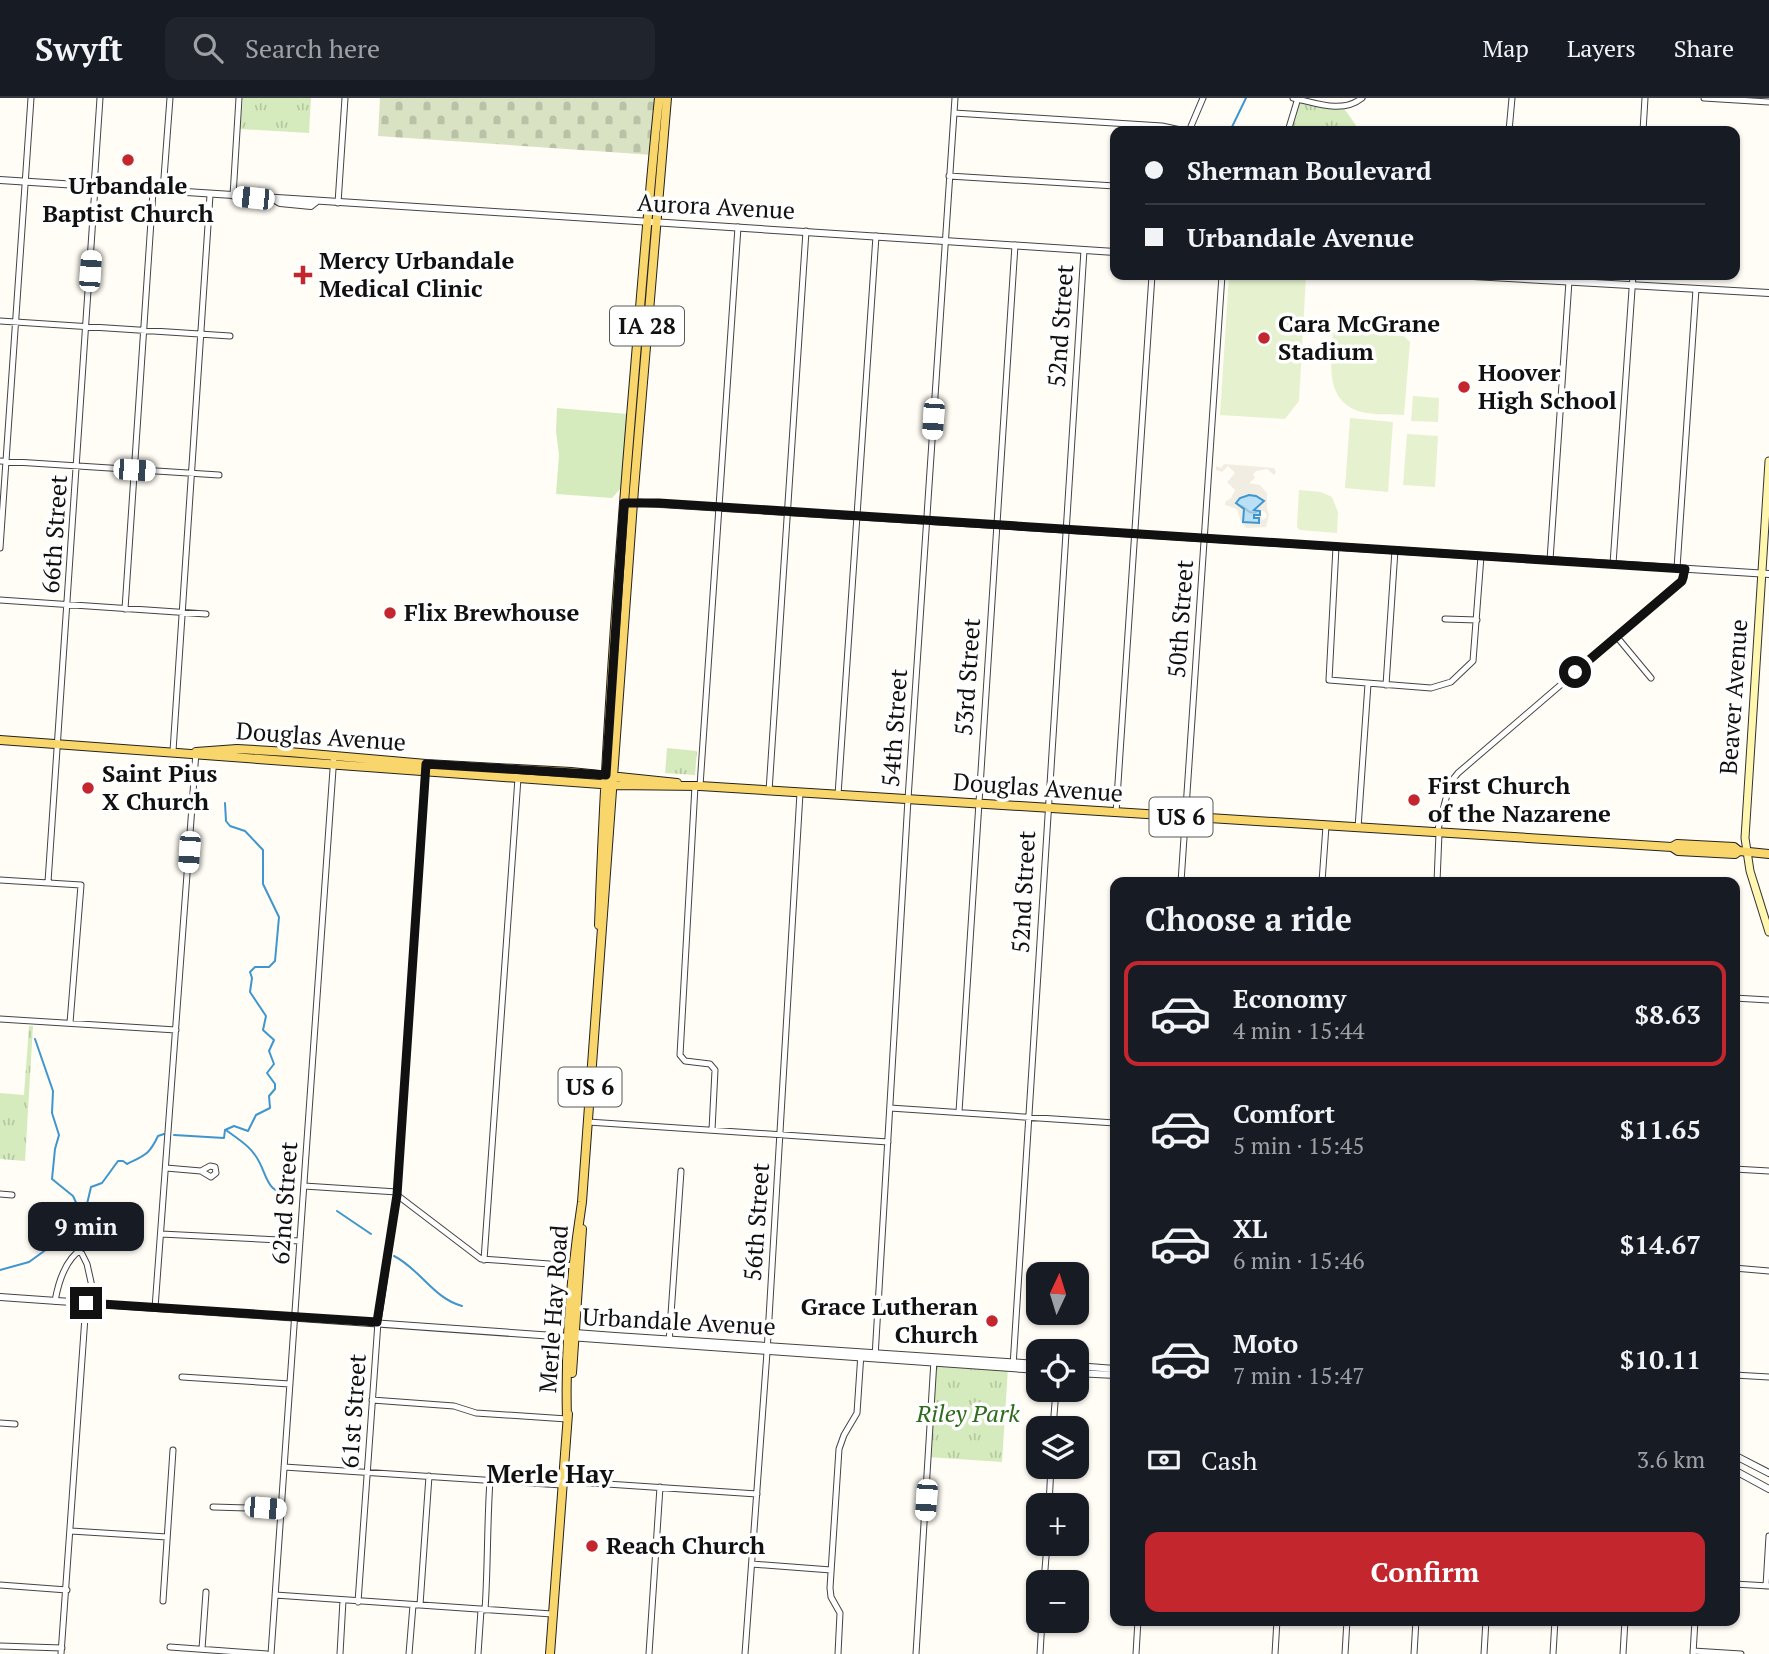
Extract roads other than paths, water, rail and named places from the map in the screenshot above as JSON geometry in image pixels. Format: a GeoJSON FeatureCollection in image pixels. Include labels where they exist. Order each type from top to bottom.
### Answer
{"type":"FeatureCollection","features":[{"type":"Feature","properties":{"kind":"main road","name":"Merle Hay Road"},"geometry":{"type":"LineString","coordinates":[[550,1654],[659,98]]}},
{"type":"Feature","properties":{"kind":"main road","name":"Merle Hay Road"},"geometry":{"type":"LineString","coordinates":[[651,222],[667,98]]}},
{"type":"Feature","properties":{"kind":"main road","name":"Beaver Avenue"},"geometry":{"type":"LineString","coordinates":[[1769,461],[1765,574],[1742,852],[1769,932]]}},
{"type":"Feature","properties":{"kind":"main road","name":"Douglas Avenue"},"geometry":{"type":"LineString","coordinates":[[0,740],[195,752],[237,749],[426,768],[1672,848],[1683,851],[1769,854]]}},
{"type":"Feature","properties":{"kind":"street"},"geometry":{"type":"LineString","coordinates":[[0,548],[3,461],[31,98]]}},
{"type":"Feature","properties":{"kind":"street","name":"66th Street"},"geometry":{"type":"LineString","coordinates":[[48,882],[100,98]]}},
{"type":"Feature","properties":{"kind":"street"},"geometry":{"type":"LineString","coordinates":[[163,191],[170,98]]}},
{"type":"Feature","properties":{"kind":"street"},"geometry":{"type":"LineString","coordinates":[[233,196],[239,98]]}},
{"type":"Feature","properties":{"kind":"street"},"geometry":{"type":"LineString","coordinates":[[338,203],[345,98]]}},
{"type":"Feature","properties":{"kind":"street","name":"54th Street"},"geometry":{"type":"LineString","coordinates":[[875,1356],[954,98]]}},
{"type":"Feature","properties":{"kind":"street"},"geometry":{"type":"LineString","coordinates":[[1189,126],[1203,98]]}},
{"type":"Feature","properties":{"kind":"street"},"geometry":{"type":"LineString","coordinates":[[1289,126],[1297,98],[1343,107],[1362,98]]}},
{"type":"Feature","properties":{"kind":"street"},"geometry":{"type":"LineString","coordinates":[[1509,126],[1512,98]]}},
{"type":"Feature","properties":{"kind":"street"},"geometry":{"type":"LineString","coordinates":[[1643,126],[1645,98]]}},
{"type":"Feature","properties":{"kind":"street"},"geometry":{"type":"LineString","coordinates":[[1704,98],[1769,102]]}},
{"type":"Feature","properties":{"kind":"street"},"geometry":{"type":"LineString","coordinates":[[954,113],[1162,126]]}},
{"type":"Feature","properties":{"kind":"street"},"geometry":{"type":"LineString","coordinates":[[949,176],[1110,187]]}},
{"type":"Feature","properties":{"kind":"street","name":"Aurora Avenue"},"geometry":{"type":"LineString","coordinates":[[0,180],[273,199],[311,206],[316,202],[338,203],[1110,252]]}},
{"type":"Feature","properties":{"kind":"street"},"geometry":{"type":"LineString","coordinates":[[125,608],[153,191]]}},
{"type":"Feature","properties":{"kind":"street"},"geometry":{"type":"LineString","coordinates":[[173,751],[210,195]]}},
{"type":"Feature","properties":{"kind":"street"},"geometry":{"type":"LineString","coordinates":[[712,1130],[715,1069],[710,1064],[683,1060],[680,1052],[738,227]]}},
{"type":"Feature","properties":{"kind":"street"},"geometry":{"type":"LineString","coordinates":[[769,791],[806,231]]}},
{"type":"Feature","properties":{"kind":"street"},"geometry":{"type":"LineString","coordinates":[[838,795],[876,236]]}},
{"type":"Feature","properties":{"kind":"street","name":"53rd Street"},"geometry":{"type":"LineString","coordinates":[[959,1112],[1015,245]]}},
{"type":"Feature","properties":{"kind":"street","name":"52nd Street"},"geometry":{"type":"LineString","coordinates":[[1013,1365],[1084,250]]}},
{"type":"Feature","properties":{"kind":"street"},"geometry":{"type":"LineString","coordinates":[[1116,813],[1152,280]]}},
{"type":"Feature","properties":{"kind":"street","name":"50th Street"},"geometry":{"type":"LineString","coordinates":[[1181,877],[1222,280]]}},
{"type":"Feature","properties":{"kind":"street"},"geometry":{"type":"LineString","coordinates":[[1555,280],[1769,293]]}},
{"type":"Feature","properties":{"kind":"street"},"geometry":{"type":"LineString","coordinates":[[1613,564],[1633,280]]}},
{"type":"Feature","properties":{"kind":"street"},"geometry":{"type":"LineString","coordinates":[[1550,560],[1569,281]]}},
{"type":"Feature","properties":{"kind":"street"},"geometry":{"type":"LineString","coordinates":[[1676,568],[1696,289]]}},
{"type":"Feature","properties":{"kind":"street"},"geometry":{"type":"LineString","coordinates":[[0,321],[230,336]]}},
{"type":"Feature","properties":{"kind":"street"},"geometry":{"type":"LineString","coordinates":[[3,461],[219,475]]}},
{"type":"Feature","properties":{"kind":"street"},"geometry":{"type":"LineString","coordinates":[[629,502],[1765,574]]}},
{"type":"Feature","properties":{"kind":"street"},"geometry":{"type":"LineString","coordinates":[[1336,547],[1329,680],[1431,688],[1451,682],[1473,661],[1481,556]]}},
{"type":"Feature","properties":{"kind":"street"},"geometry":{"type":"LineString","coordinates":[[1386,685],[1395,550]]}},
{"type":"Feature","properties":{"kind":"street"},"geometry":{"type":"LineString","coordinates":[[1437,877],[1438,833],[1450,783],[1458,772],[1682,581],[1685,569]]}},
{"type":"Feature","properties":{"kind":"street"},"geometry":{"type":"LineString","coordinates":[[0,600],[206,614]]}},
{"type":"Feature","properties":{"kind":"street"},"geometry":{"type":"LineString","coordinates":[[1445,619],[1477,620]]}},
{"type":"Feature","properties":{"kind":"street"},"geometry":{"type":"LineString","coordinates":[[1617,636],[1651,678]]}},
{"type":"Feature","properties":{"kind":"street"},"geometry":{"type":"LineString","coordinates":[[1358,828],[1368,684]]}},
{"type":"Feature","properties":{"kind":"street"},"geometry":{"type":"LineString","coordinates":[[155,1308],[195,752]]}},
{"type":"Feature","properties":{"kind":"street","name":"62nd Street"},"geometry":{"type":"LineString","coordinates":[[269,1654],[334,760]]}},
{"type":"Feature","properties":{"kind":"street","name":"61st Street"},"geometry":{"type":"LineString","coordinates":[[358,1602],[377,1322],[397,1194],[426,768]]}},
{"type":"Feature","properties":{"kind":"street"},"geometry":{"type":"LineString","coordinates":[[484,1260],[517,773]]}},
{"type":"Feature","properties":{"kind":"street","name":"56th Street"},"geometry":{"type":"LineString","coordinates":[[745,1654],[767,1349],[800,793]]}},
{"type":"Feature","properties":{"kind":"street"},"geometry":{"type":"LineString","coordinates":[[1322,877],[1326,826]]}},
{"type":"Feature","properties":{"kind":"street"},"geometry":{"type":"LineString","coordinates":[[0,880],[81,885],[70,1023]]}},
{"type":"Feature","properties":{"kind":"street"},"geometry":{"type":"LineString","coordinates":[[1740,998],[1769,1000]]}},
{"type":"Feature","properties":{"kind":"street"},"geometry":{"type":"LineString","coordinates":[[0,1019],[176,1030]]}},
{"type":"Feature","properties":{"kind":"street"},"geometry":{"type":"LineString","coordinates":[[890,1108],[1110,1123]]}},
{"type":"Feature","properties":{"kind":"street"},"geometry":{"type":"LineString","coordinates":[[588,1122],[888,1142]]}},
{"type":"Feature","properties":{"kind":"street"},"geometry":{"type":"LineString","coordinates":[[166,1168],[201,1171]]}},
{"type":"Feature","properties":{"kind":"street"},"geometry":{"type":"LineString","coordinates":[[1740,1169],[1769,1171]]}},
{"type":"Feature","properties":{"kind":"street"},"geometry":{"type":"LineString","coordinates":[[669,1342],[681,1171]]}},
{"type":"Feature","properties":{"kind":"street"},"geometry":{"type":"LineString","coordinates":[[304,1186],[397,1194],[484,1260],[577,1266]]}},
{"type":"Feature","properties":{"kind":"street"},"geometry":{"type":"LineString","coordinates":[[0,1194],[12,1195]]}},
{"type":"Feature","properties":{"kind":"street"},"geometry":{"type":"LineString","coordinates":[[161,1234],[300,1241]]}},
{"type":"Feature","properties":{"kind":"street"},"geometry":{"type":"LineString","coordinates":[[55,1301],[66,1264],[79,1250],[97,1243],[113,1241]]}},
{"type":"Feature","properties":{"kind":"street"},"geometry":{"type":"LineString","coordinates":[[79,1250],[87,1264],[93,1291]]}},
{"type":"Feature","properties":{"kind":"street"},"geometry":{"type":"LineString","coordinates":[[1740,1268],[1769,1270]]}},
{"type":"Feature","properties":{"kind":"street","name":"Urbandale Avenue"},"geometry":{"type":"LineString","coordinates":[[0,1297],[1026,1364]]}},
{"type":"Feature","properties":{"kind":"street"},"geometry":{"type":"LineString","coordinates":[[0,1646],[62,1651],[86,1303]]}},
{"type":"Feature","properties":{"kind":"street"},"geometry":{"type":"LineString","coordinates":[[838,1654],[840,1614],[830,1592],[839,1449],[857,1413],[861,1355]]}},
{"type":"Feature","properties":{"kind":"street"},"geometry":{"type":"LineString","coordinates":[[916,1654],[934,1360]]}},
{"type":"Feature","properties":{"kind":"street","name":"Urbandale Avenue"},"geometry":{"type":"LineString","coordinates":[[1013,1365],[1026,1368]]}},
{"type":"Feature","properties":{"kind":"street"},"geometry":{"type":"LineString","coordinates":[[1089,1367],[1110,1369]]}},
{"type":"Feature","properties":{"kind":"street"},"geometry":{"type":"LineString","coordinates":[[1089,1374],[1110,1375]]}},
{"type":"Feature","properties":{"kind":"street"},"geometry":{"type":"LineString","coordinates":[[1740,1375],[1769,1377]]}},
{"type":"Feature","properties":{"kind":"street"},"geometry":{"type":"LineString","coordinates":[[182,1377],[290,1384]]}},
{"type":"Feature","properties":{"kind":"street"},"geometry":{"type":"LineString","coordinates":[[372,1400],[454,1406],[476,1413],[567,1419]]}},
{"type":"Feature","properties":{"kind":"street"},"geometry":{"type":"LineString","coordinates":[[0,1423],[15,1423]]}},
{"type":"Feature","properties":{"kind":"street"},"geometry":{"type":"LineString","coordinates":[[163,1601],[173,1450]]}},
{"type":"Feature","properties":{"kind":"street"},"geometry":{"type":"LineString","coordinates":[[1740,1458],[1769,1473]]}},
{"type":"Feature","properties":{"kind":"street"},"geometry":{"type":"LineString","coordinates":[[284,1467],[757,1494]]}},
{"type":"Feature","properties":{"kind":"street"},"geometry":{"type":"LineString","coordinates":[[1740,1473],[1769,1489]]}},
{"type":"Feature","properties":{"kind":"street"},"geometry":{"type":"LineString","coordinates":[[420,1605],[429,1476]]}},
{"type":"Feature","properties":{"kind":"street"},"geometry":{"type":"LineString","coordinates":[[478,1654],[489,1550],[490,1480]]}},
{"type":"Feature","properties":{"kind":"street"},"geometry":{"type":"LineString","coordinates":[[649,1654],[660,1487]]}},
{"type":"Feature","properties":{"kind":"street"},"geometry":{"type":"LineString","coordinates":[[213,1507],[281,1509]]}},
{"type":"Feature","properties":{"kind":"street"},"geometry":{"type":"LineString","coordinates":[[71,1531],[167,1537]]}},
{"type":"Feature","properties":{"kind":"street"},"geometry":{"type":"LineString","coordinates":[[1740,1584],[1767,1586],[1769,1536]]}},
{"type":"Feature","properties":{"kind":"street"},"geometry":{"type":"LineString","coordinates":[[752,1563],[831,1570]]}},
{"type":"Feature","properties":{"kind":"street"},"geometry":{"type":"LineString","coordinates":[[0,1585],[67,1590]]}},
{"type":"Feature","properties":{"kind":"street"},"geometry":{"type":"LineString","coordinates":[[202,1649],[206,1592]]}},
{"type":"Feature","properties":{"kind":"street"},"geometry":{"type":"LineString","coordinates":[[275,1595],[552,1614]]}},
{"type":"Feature","properties":{"kind":"street"},"geometry":{"type":"LineString","coordinates":[[340,1654],[343,1600]]}},
{"type":"Feature","properties":{"kind":"street"},"geometry":{"type":"LineString","coordinates":[[409,1654],[413,1605]]}},
{"type":"Feature","properties":{"kind":"street"},"geometry":{"type":"LineString","coordinates":[[1136,1654],[1138,1626]]}},
{"type":"Feature","properties":{"kind":"street"},"geometry":{"type":"LineString","coordinates":[[1275,1654],[1277,1626]]}},
{"type":"Feature","properties":{"kind":"street"},"geometry":{"type":"LineString","coordinates":[[1345,1654],[1347,1626]]}},
{"type":"Feature","properties":{"kind":"street"},"geometry":{"type":"LineString","coordinates":[[1414,1654],[1416,1626]]}},
{"type":"Feature","properties":{"kind":"street"},"geometry":{"type":"LineString","coordinates":[[1484,1654],[1486,1626]]}},
{"type":"Feature","properties":{"kind":"street"},"geometry":{"type":"LineString","coordinates":[[1553,1654],[1555,1626]]}},
{"type":"Feature","properties":{"kind":"street"},"geometry":{"type":"LineString","coordinates":[[1623,1654],[1625,1626]]}},
{"type":"Feature","properties":{"kind":"street"},"geometry":{"type":"LineString","coordinates":[[1695,1626],[1693,1653],[1741,1654]]}},
{"type":"Feature","properties":{"kind":"street"},"geometry":{"type":"LineString","coordinates":[[1040,1654],[1041,1633]]}},
{"type":"Feature","properties":{"kind":"street"},"geometry":{"type":"LineString","coordinates":[[170,1647],[269,1654]]}},
{"type":"Feature","properties":{"kind":"water"},"geometry":{"type":"Polygon","coordinates":[[[1249,495],[1264,501],[1254,510],[1260,511],[1260,515],[1254,515],[1254,518],[1259,518],[1259,523],[1243,522],[1244,509],[1236,503],[1240,498],[1249,495]]]}},
{"type":"Feature","properties":{"kind":"waterway"},"geometry":{"type":"LineString","coordinates":[[1232,126],[1246,98]]}},
{"type":"Feature","properties":{"kind":"waterway"},"geometry":{"type":"LineString","coordinates":[[174,1135],[224,1138],[225,1130],[234,1126],[248,1131],[256,1115],[270,1108],[269,1096],[275,1089],[275,1084],[267,1073],[274,1064],[269,1051],[274,1040],[263,1030],[266,1016],[250,992],[250,972],[255,967],[269,967],[275,961],[279,917],[263,884],[263,850],[245,831],[230,826],[226,821],[225,803]]}},
{"type":"Feature","properties":{"kind":"waterway"},"geometry":{"type":"LineString","coordinates":[[35,1039],[53,1091],[52,1113],[59,1135],[52,1179],[73,1196],[79,1209]]}},
{"type":"Feature","properties":{"kind":"waterway"},"geometry":{"type":"LineString","coordinates":[[226,1130],[252,1151],[272,1187],[284,1194],[294,1195]]}},
{"type":"Feature","properties":{"kind":"waterway"},"geometry":{"type":"LineString","coordinates":[[0,1270],[29,1262],[47,1249],[54,1248],[69,1227],[68,1212],[79,1210],[87,1204],[91,1187],[102,1183],[118,1161],[127,1164],[146,1154],[158,1136],[164,1134]]}},
{"type":"Feature","properties":{"kind":"waterway"},"geometry":{"type":"LineString","coordinates":[[337,1211],[371,1234]]}},
{"type":"Feature","properties":{"kind":"waterway"},"geometry":{"type":"LineString","coordinates":[[394,1256],[412,1268],[443,1297],[462,1306]]}},
{"type":"Feature","properties":{"kind":"place","name":"Urbandale Baptist Church"},"geometry":{"type":"Point","coordinates":[128,160]}},
{"type":"Feature","properties":{"kind":"place","name":"Mercy Urbandale Medical Clinic"},"geometry":{"type":"Point","coordinates":[303,275]}},
{"type":"Feature","properties":{"kind":"place","name":"Cara McGrane Stadium"},"geometry":{"type":"Point","coordinates":[1264,338]}},
{"type":"Feature","properties":{"kind":"place","name":"Hoover High School"},"geometry":{"type":"Point","coordinates":[1464,387]}},
{"type":"Feature","properties":{"kind":"place","name":"Flix Brewhouse"},"geometry":{"type":"Point","coordinates":[390,613]}},
{"type":"Feature","properties":{"kind":"place","name":"Saint Pius X Church"},"geometry":{"type":"Point","coordinates":[88,788]}},
{"type":"Feature","properties":{"kind":"place","name":"First Church of the Nazarene"},"geometry":{"type":"Point","coordinates":[1414,800]}},
{"type":"Feature","properties":{"kind":"place","name":"Grace Lutheran Church"},"geometry":{"type":"Point","coordinates":[992,1321]}},
{"type":"Feature","properties":{"kind":"place","name":"Reach Church"},"geometry":{"type":"Point","coordinates":[592,1546]}},
{"type":"Feature","properties":{"kind":"district","name":"Merle Hay"},"geometry":{"type":"Point","coordinates":[550,1474]}},
{"type":"Feature","properties":{"kind":"park label","name":"Riley Park"},"geometry":{"type":"Point","coordinates":[968,1414]}}]}
